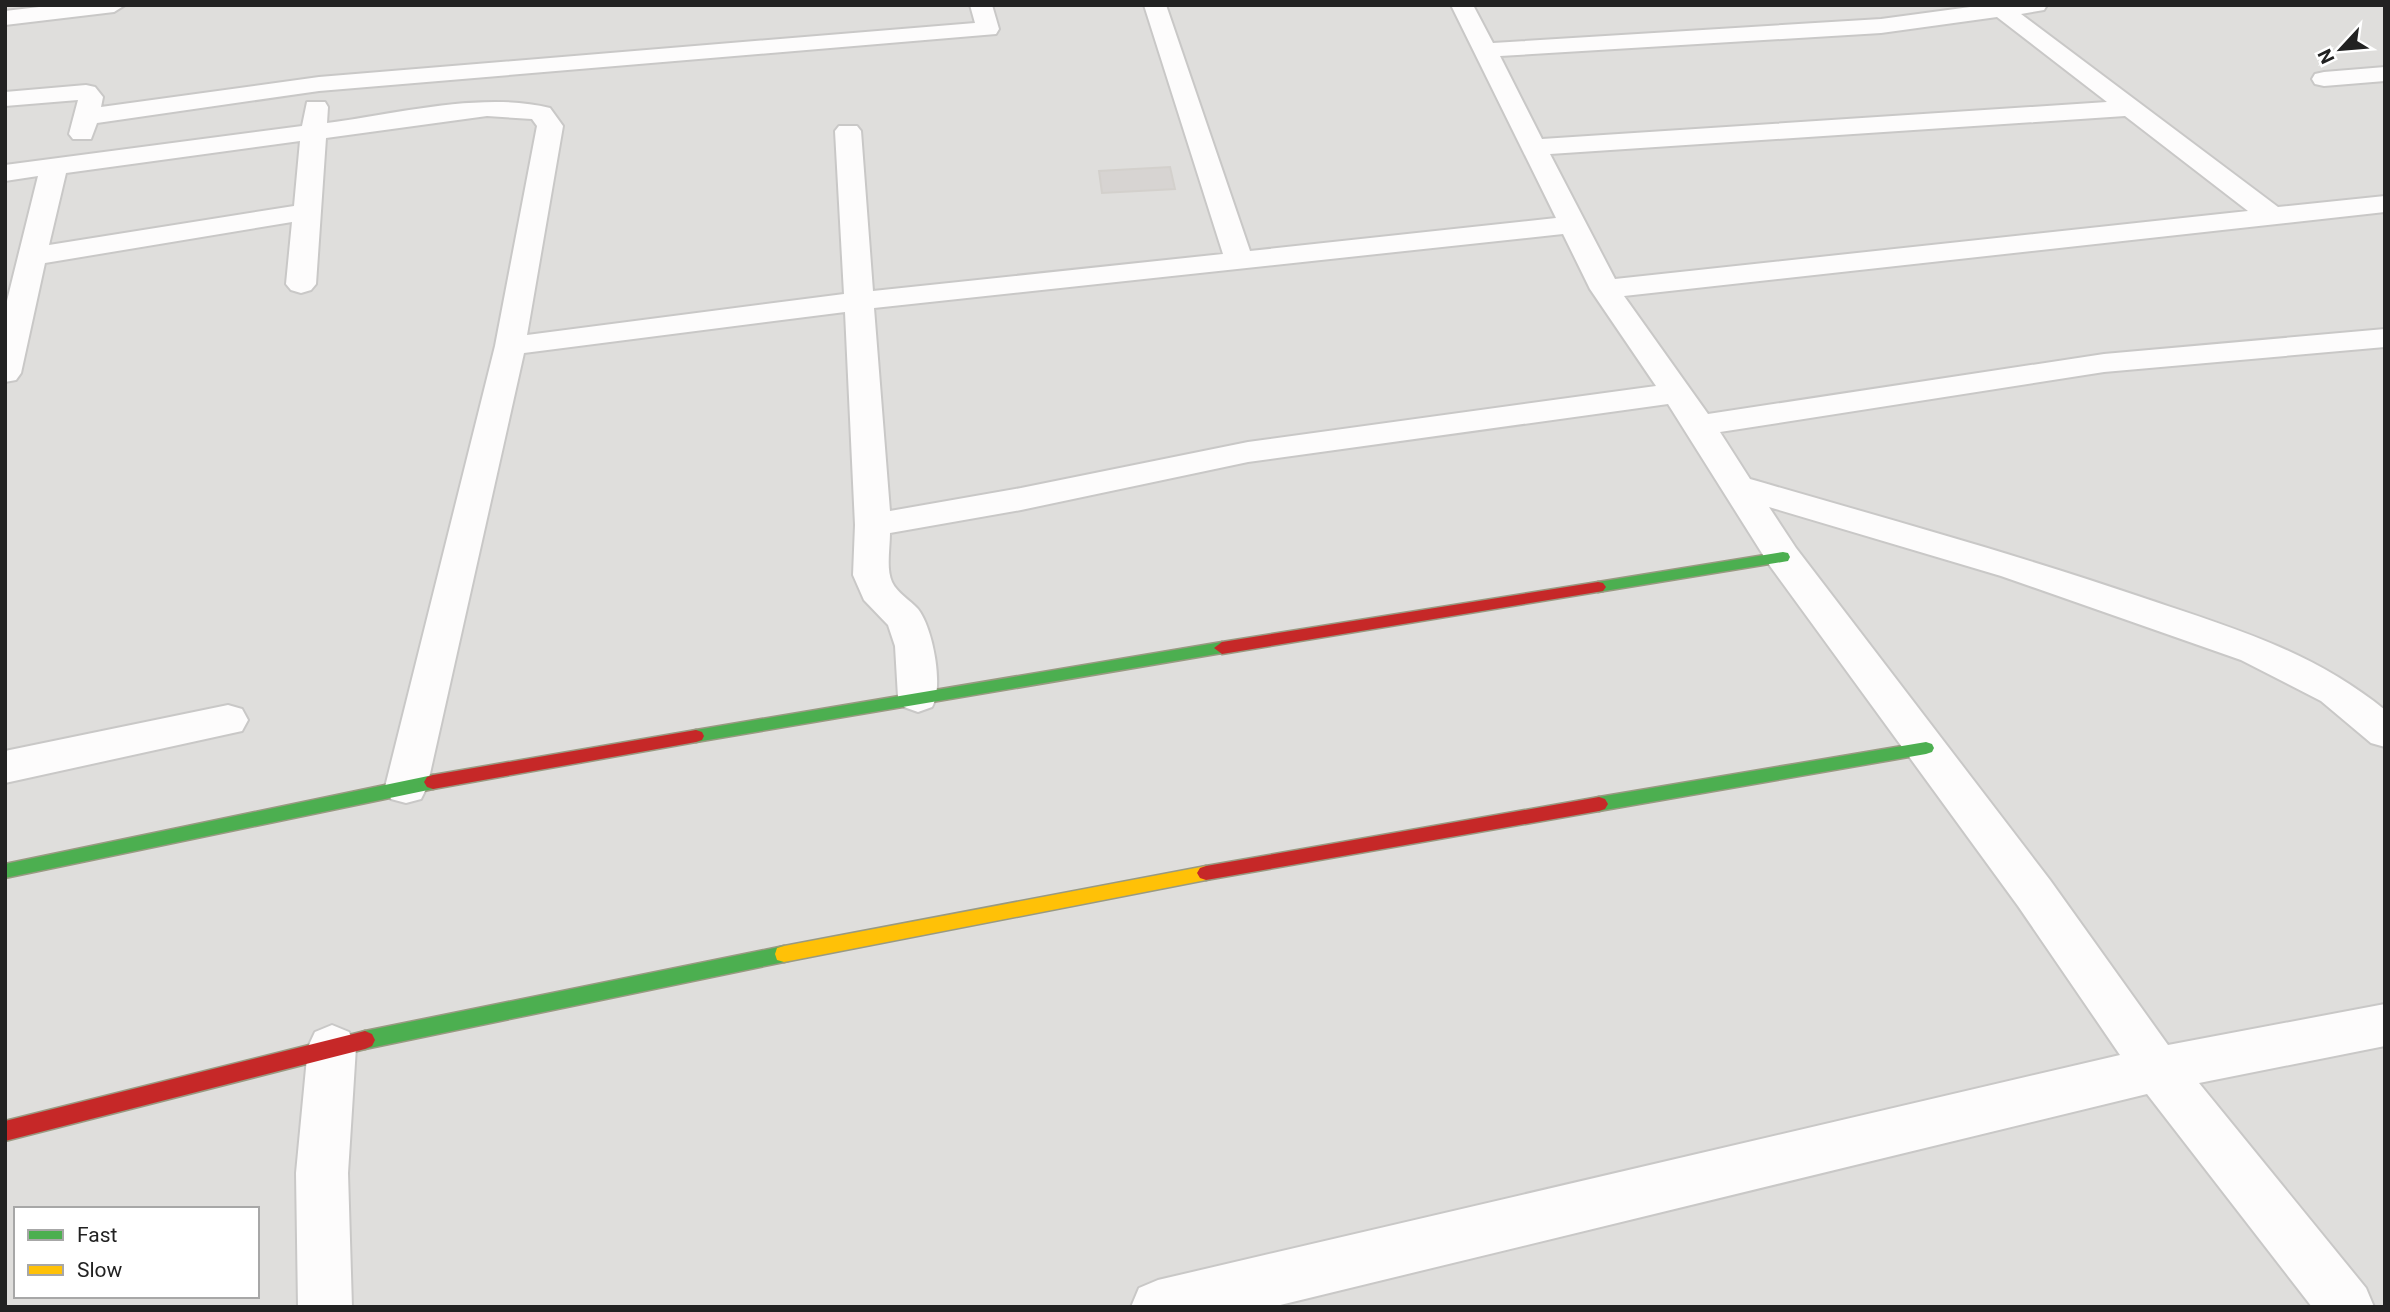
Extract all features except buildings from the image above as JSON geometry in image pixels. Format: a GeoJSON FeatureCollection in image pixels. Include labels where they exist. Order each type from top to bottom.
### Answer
{"type":"FeatureCollection","features":[{"type":"Feature","properties":{"kind":"street"},"geometry":{"type":"LineString","coordinates":[[5,18],[114,5]]}},
{"type":"Feature","properties":{"kind":"street"},"geometry":{"type":"LineString","coordinates":[[86,117],[319,84],[988,29],[981,5]]}},
{"type":"Feature","properties":{"kind":"street"},"geometry":{"type":"LineString","coordinates":[[1155,5],[1239,259]]}},
{"type":"Feature","properties":{"kind":"street"},"geometry":{"type":"LineString","coordinates":[[1462,5],[1605,289],[1678,393],[1783,557],[2034,893],[2157,1069],[2347,1307]]}},
{"type":"Feature","properties":{"kind":"street"},"geometry":{"type":"LineString","coordinates":[[1487,50],[1881,26],[2036,5]]}},
{"type":"Feature","properties":{"kind":"street"},"geometry":{"type":"LineString","coordinates":[[2003,11],[2272,216]]}},
{"type":"Feature","properties":{"kind":"street"},"geometry":{"type":"LineString","coordinates":[[2324,79],[2385,74]]}},
{"type":"Feature","properties":{"kind":"street"},"geometry":{"type":"LineString","coordinates":[[301,284],[319,84]]}},
{"type":"Feature","properties":{"kind":"street"},"geometry":{"type":"LineString","coordinates":[[5,99],[86,92],[91,97],[86,117],[64,165],[35,250],[8,355]]}},
{"type":"Feature","properties":{"kind":"street"},"geometry":{"type":"LineString","coordinates":[[1534,147],[2129,108]]}},
{"type":"Feature","properties":{"kind":"street"},"geometry":{"type":"LineString","coordinates":[[5,173],[487,109],[521,109],[541,113],[550,126],[510,346],[406,786]]}},
{"type":"Feature","properties":{"kind":"street"},"geometry":{"type":"LineString","coordinates":[[848,131],[873,525],[872,575],[877,591],[905,619],[914,646],[918,697]]}},
{"type":"Feature","properties":{"kind":"street"},"geometry":{"type":"LineString","coordinates":[[1605,289],[2385,204]]}},
{"type":"Feature","properties":{"kind":"street"},"geometry":{"type":"LineString","coordinates":[[5,249],[35,250],[306,212]]}},
{"type":"Feature","properties":{"kind":"street"},"geometry":{"type":"LineString","coordinates":[[510,346],[859,301],[1572,225]]}},
{"type":"Feature","properties":{"kind":"street"},"geometry":{"type":"LineString","coordinates":[[1699,425],[2105,363],[2385,338]]}},
{"type":"Feature","properties":{"kind":"street"},"geometry":{"type":"LineString","coordinates":[[873,525],[1021,499],[1248,452],[1678,393]]}},
{"type":"Feature","properties":{"kind":"street"},"geometry":{"type":"LineString","coordinates":[[1736,486],[2014,567],[2255,650],[2335,691],[2385,732]]}},
{"type":"Feature","properties":{"kind":"street"},"geometry":{"type":"LineString","coordinates":[[5,871],[406,786],[918,697],[1783,557]]}},
{"type":"Feature","properties":{"kind":"street"},"geometry":{"type":"LineString","coordinates":[[5,767],[228,720]]}},
{"type":"Feature","properties":{"kind":"street"},"geometry":{"type":"LineString","coordinates":[[5,1130],[332,1046],[866,937],[1290,857],[1926,748]]}},
{"type":"Feature","properties":{"kind":"street"},"geometry":{"type":"LineString","coordinates":[[1158,1307],[2157,1069],[2385,1025]]}},
{"type":"Feature","properties":{"kind":"street"},"geometry":{"type":"LineString","coordinates":[[325,1307],[322,1173],[332,1046]]}},
{"type":"Feature","properties":{"kind":"shaded area"},"geometry":{"type":"Polygon","coordinates":[[[5,5],[2385,5],[2385,1307],[5,1307],[5,5]]]}},
{"type":"Feature","properties":{"kind":"traffic: fast"},"geometry":{"type":"LineString","coordinates":[[1598,587],[1783,557]]}},
{"type":"Feature","properties":{"kind":"traffic: fast"},"geometry":{"type":"LineString","coordinates":[[696,736],[1222,648]]}},
{"type":"Feature","properties":{"kind":"traffic: fast"},"geometry":{"type":"LineString","coordinates":[[1599,804],[1926,748]]}},
{"type":"Feature","properties":{"kind":"traffic: fast"},"geometry":{"type":"LineString","coordinates":[[5,871],[433,782]]}},
{"type":"Feature","properties":{"kind":"traffic: fast"},"geometry":{"type":"LineString","coordinates":[[365,1040],[784,954]]}},
{"type":"Feature","properties":{"kind":"traffic: slow"},"geometry":{"type":"LineString","coordinates":[[784,954],[1206,873]]}},
{"type":"Feature","properties":{"kind":"traffic: jam"},"geometry":{"type":"LineString","coordinates":[[1222,648],[1598,587]]}},
{"type":"Feature","properties":{"kind":"traffic: jam"},"geometry":{"type":"LineString","coordinates":[[433,782],[696,736]]}},
{"type":"Feature","properties":{"kind":"traffic: jam"},"geometry":{"type":"LineString","coordinates":[[1206,873],[1599,804]]}},
{"type":"Feature","properties":{"kind":"traffic: jam"},"geometry":{"type":"LineString","coordinates":[[5,1131],[365,1040]]}}]}
